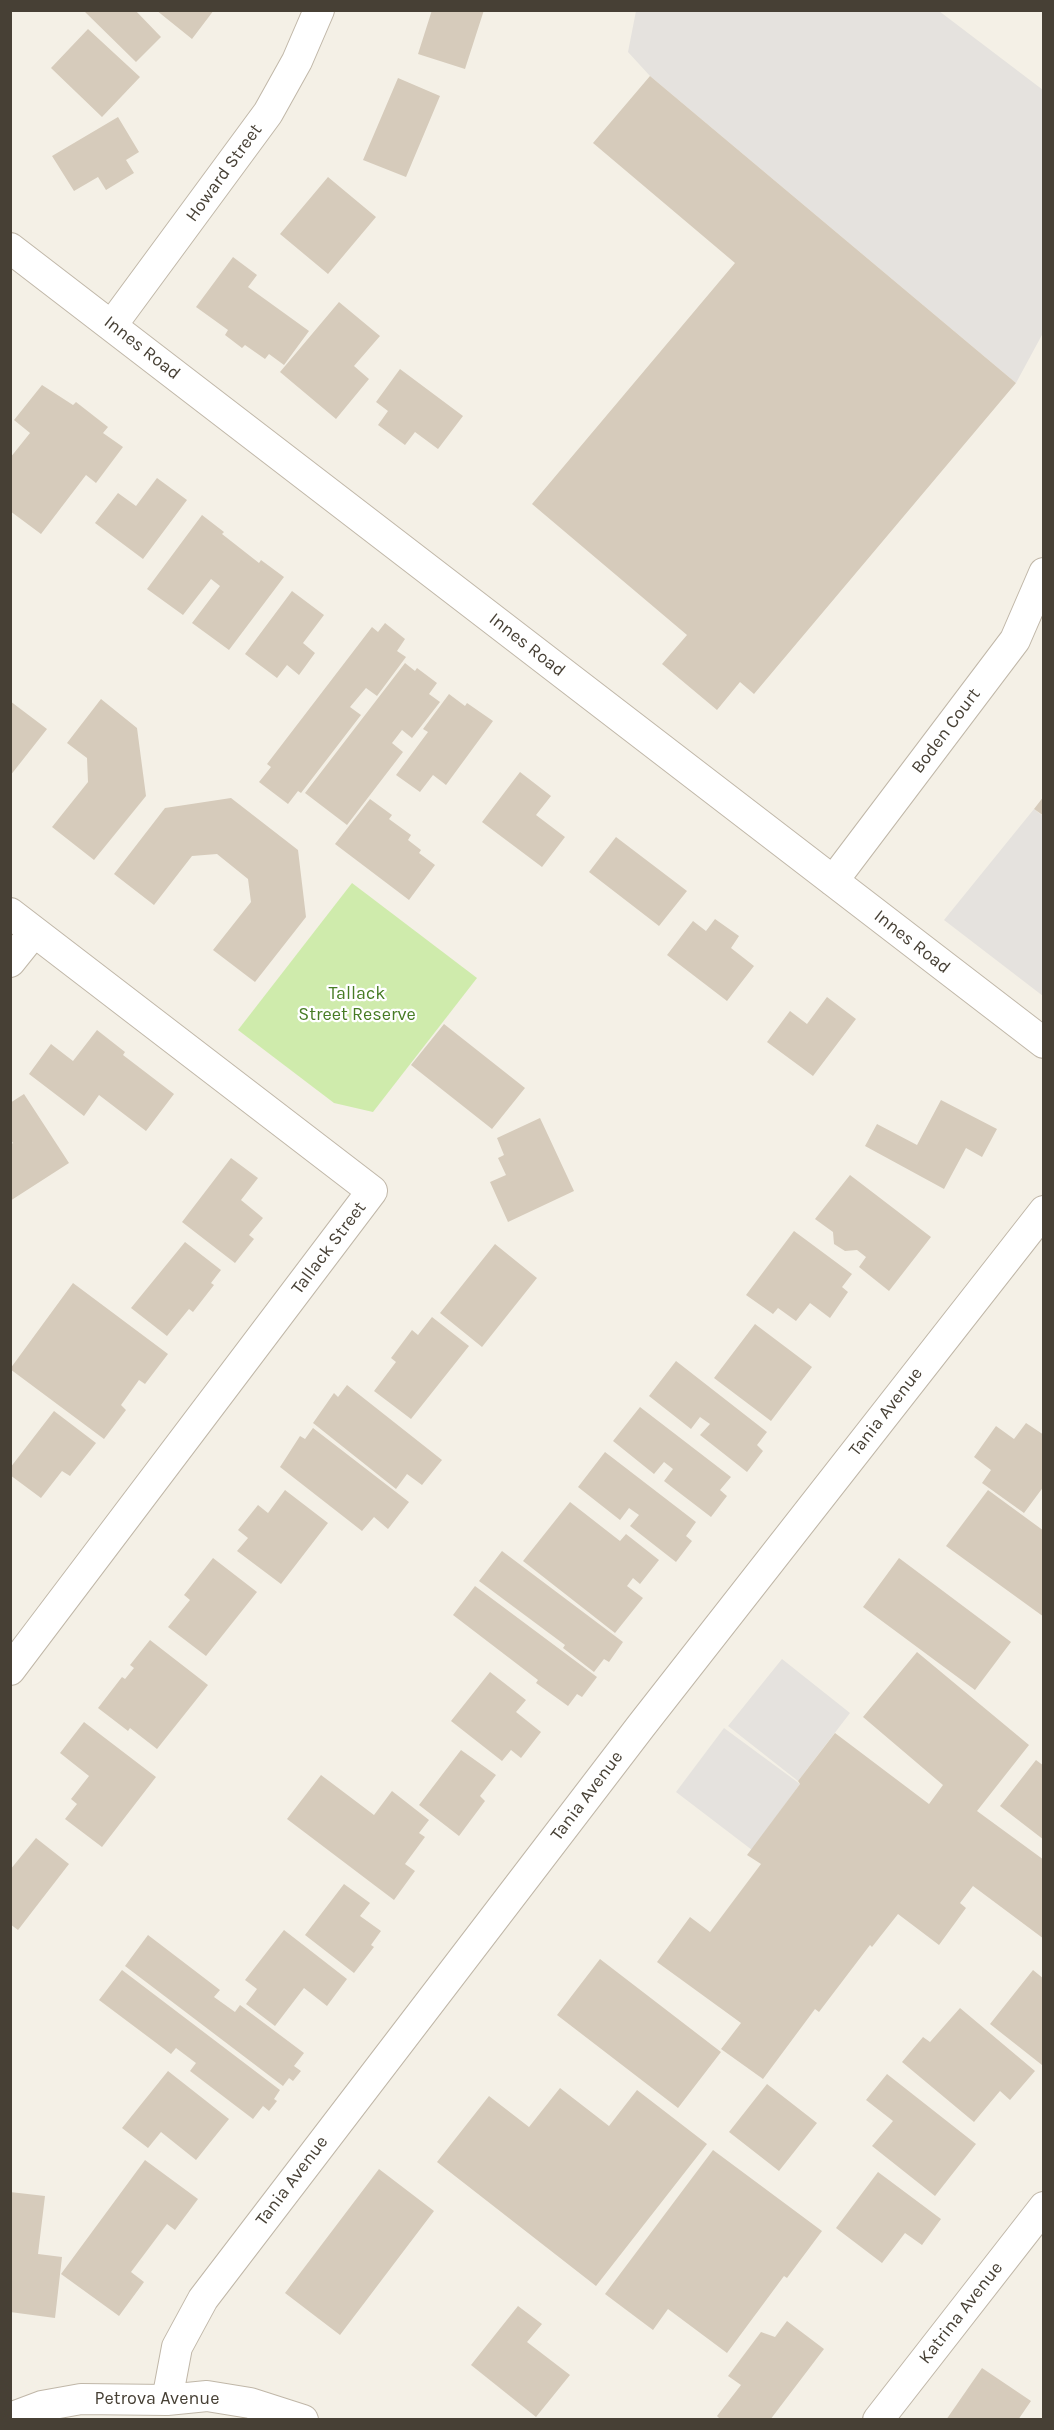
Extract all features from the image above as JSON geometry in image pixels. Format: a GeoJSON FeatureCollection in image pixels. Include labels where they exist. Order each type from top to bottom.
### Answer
{"type":"FeatureCollection","features":[{"type":"Feature","properties":{"kind":"street","name":"Howard Street"},"geometry":{"type":"LineString","coordinates":[[112,325],[268,113],[297,61],[319,10]]}},
{"type":"Feature","properties":{"kind":"street","name":"Innes Road"},"geometry":{"type":"LineString","coordinates":[[10,248],[1044,1042]]}},
{"type":"Feature","properties":{"kind":"street","name":"Boden Court"},"geometry":{"type":"LineString","coordinates":[[833,880],[1015,640],[1044,573]]}},
{"type":"Feature","properties":{"kind":"street","name":"Tallack Street"},"geometry":{"type":"LineString","coordinates":[[10,913],[372,1191],[10,1670]]}},
{"type":"Feature","properties":{"kind":"street"},"geometry":{"type":"LineString","coordinates":[[10,962],[34,932]]}},
{"type":"Feature","properties":{"kind":"street","name":"Tania Avenue"},"geometry":{"type":"LineString","coordinates":[[167,2400],[177,2347],[210,2289],[641,1726],[1044,1211]]}},
{"type":"Feature","properties":{"kind":"street","name":"Katrina Avenue"},"geometry":{"type":"LineString","coordinates":[[878,2420],[1044,2207]]}},
{"type":"Feature","properties":{"kind":"street","name":"Petrova Avenue"},"geometry":{"type":"LineString","coordinates":[[10,2418],[42,2406],[81,2398],[167,2400],[207,2396],[250,2403],[303,2420]]}},
{"type":"Feature","properties":{"kind":"green space","name":"Tallack Street Reserve"},"geometry":{"type":"Polygon","coordinates":[[[352,883],[477,978],[373,1112],[334,1103],[238,1030],[352,883]]]}},
{"type":"Feature","properties":{"kind":"shaded area"},"geometry":{"type":"Polygon","coordinates":[[[636,11],[939,11],[1043,90],[1043,333],[1016,383],[650,76],[628,52],[636,11]]]}},
{"type":"Feature","properties":{"kind":"shaded area"},"geometry":{"type":"Polygon","coordinates":[[[1034,809],[1043,816],[1043,996],[944,920],[1034,809]]]}},
{"type":"Feature","properties":{"kind":"shaded area"},"geometry":{"type":"Polygon","coordinates":[[[782,1659],[850,1713],[798,1781],[728,1726],[782,1659]]]}},
{"type":"Feature","properties":{"kind":"shaded area"},"geometry":{"type":"Polygon","coordinates":[[[724,1728],[800,1784],[752,1850],[676,1792],[724,1728]]]}},
{"type":"Feature","properties":{"kind":"building"},"geometry":{"type":"Polygon","coordinates":[[[83,10],[135,10],[161,37],[136,62],[83,10]]]}},
{"type":"Feature","properties":{"kind":"building"},"geometry":{"type":"Polygon","coordinates":[[[156,10],[214,10],[192,39],[156,10]]]}},
{"type":"Feature","properties":{"kind":"building"},"geometry":{"type":"Polygon","coordinates":[[[432,10],[484,10],[465,69],[418,54],[432,10]]]}},
{"type":"Feature","properties":{"kind":"building"},"geometry":{"type":"Polygon","coordinates":[[[88,29],[140,77],[102,117],[51,68],[88,29]]]}},
{"type":"Feature","properties":{"kind":"building"},"geometry":{"type":"Polygon","coordinates":[[[650,76],[1016,383],[754,694],[740,682],[717,710],[662,664],[687,635],[532,504],[735,263],[593,143],[650,76]]]}},
{"type":"Feature","properties":{"kind":"building"},"geometry":{"type":"Polygon","coordinates":[[[398,78],[440,96],[406,177],[363,160],[398,78]]]}},
{"type":"Feature","properties":{"kind":"building"},"geometry":{"type":"Polygon","coordinates":[[[118,117],[139,152],[126,160],[134,173],[106,190],[98,177],[74,191],[52,156],[118,117]]]}},
{"type":"Feature","properties":{"kind":"building"},"geometry":{"type":"Polygon","coordinates":[[[328,177],[376,217],[328,274],[280,234],[328,177]]]}},
{"type":"Feature","properties":{"kind":"building"},"geometry":{"type":"Polygon","coordinates":[[[233,257],[257,275],[248,287],[309,331],[284,365],[269,354],[265,359],[245,345],[242,348],[225,335],[228,330],[196,307],[233,257]]]}},
{"type":"Feature","properties":{"kind":"building"},"geometry":{"type":"Polygon","coordinates":[[[339,302],[380,336],[354,366],[369,379],[336,419],[280,372],[339,302]]]}},
{"type":"Feature","properties":{"kind":"building"},"geometry":{"type":"Polygon","coordinates":[[[400,369],[463,416],[438,449],[415,432],[405,445],[378,425],[388,411],[376,402],[400,369]]]}},
{"type":"Feature","properties":{"kind":"building"},"geometry":{"type":"Polygon","coordinates":[[[42,385],[73,405],[76,402],[108,427],[103,433],[123,447],[96,483],[86,475],[41,534],[10,511],[10,458],[30,433],[14,420],[42,385]]]}},
{"type":"Feature","properties":{"kind":"building"},"geometry":{"type":"Polygon","coordinates":[[[157,478],[187,500],[143,559],[95,523],[118,493],[136,506],[157,478]]]}},
{"type":"Feature","properties":{"kind":"building"},"geometry":{"type":"Polygon","coordinates":[[[202,515],[259,563],[261,560],[284,577],[229,650],[192,623],[220,586],[211,579],[183,615],[147,589],[202,515]]]}},
{"type":"Feature","properties":{"kind":"building"},"geometry":{"type":"Polygon","coordinates":[[[292,591],[324,615],[303,643],[315,653],[299,675],[287,665],[277,678],[245,654],[292,591]]]}},
{"type":"Feature","properties":{"kind":"building"},"geometry":{"type":"Polygon","coordinates":[[[385,623],[405,639],[397,651],[406,657],[377,696],[366,688],[350,707],[361,715],[301,793],[298,791],[288,804],[259,782],[271,767],[267,764],[372,627],[378,632],[385,623]]]}},
{"type":"Feature","properties":{"kind":"building"},"geometry":{"type":"Polygon","coordinates":[[[405,663],[415,671],[417,668],[437,683],[429,694],[440,702],[412,738],[402,730],[392,743],[403,752],[347,825],[305,793],[405,663]]]}},
{"type":"Feature","properties":{"kind":"building"},"geometry":{"type":"Polygon","coordinates":[[[449,694],[465,706],[467,703],[493,721],[446,785],[433,775],[420,792],[396,775],[428,732],[423,729],[449,694]]]}},
{"type":"Feature","properties":{"kind":"building"},"geometry":{"type":"Polygon","coordinates":[[[101,699],[137,728],[146,796],[94,860],[52,827],[88,782],[87,758],[67,743],[101,699]]]}},
{"type":"Feature","properties":{"kind":"building"},"geometry":{"type":"Polygon","coordinates":[[[10,701],[47,729],[10,776],[10,701]]]}},
{"type":"Feature","properties":{"kind":"building"},"geometry":{"type":"Polygon","coordinates":[[[520,772],[551,796],[536,815],[565,837],[542,867],[482,822],[520,772]]]}},
{"type":"Feature","properties":{"kind":"building"},"geometry":{"type":"Polygon","coordinates":[[[1044,796],[1044,816],[1034,809],[1044,796]]]}},
{"type":"Feature","properties":{"kind":"building"},"geometry":{"type":"Polygon","coordinates":[[[231,798],[298,850],[306,917],[255,982],[213,950],[251,902],[248,879],[217,854],[192,856],[154,905],[114,874],[165,808],[231,798]]]}},
{"type":"Feature","properties":{"kind":"building"},"geometry":{"type":"Polygon","coordinates":[[[370,799],[392,815],[389,819],[411,835],[408,840],[421,850],[419,853],[435,865],[409,900],[335,844],[370,799]]]}},
{"type":"Feature","properties":{"kind":"building"},"geometry":{"type":"Polygon","coordinates":[[[616,837],[687,891],[659,926],[589,872],[616,837]]]}},
{"type":"Feature","properties":{"kind":"building"},"geometry":{"type":"Polygon","coordinates":[[[715,919],[739,936],[731,948],[754,966],[727,1001],[667,955],[693,921],[706,931],[715,919]]]}},
{"type":"Feature","properties":{"kind":"building"},"geometry":{"type":"Polygon","coordinates":[[[827,997],[856,1019],[813,1076],[767,1042],[790,1011],[807,1024],[827,997]]]}},
{"type":"Feature","properties":{"kind":"building"},"geometry":{"type":"Polygon","coordinates":[[[444,1024],[525,1088],[492,1129],[411,1065],[444,1024]]]}},
{"type":"Feature","properties":{"kind":"building"},"geometry":{"type":"Polygon","coordinates":[[[97,1030],[125,1052],[123,1055],[174,1094],[146,1131],[99,1095],[84,1116],[29,1074],[51,1044],[73,1061],[97,1030]]]}},
{"type":"Feature","properties":{"kind":"building"},"geometry":{"type":"Polygon","coordinates":[[[24,1094],[69,1163],[10,1201],[10,1145],[13,1143],[10,1139],[10,1103],[24,1094]]]}},
{"type":"Feature","properties":{"kind":"building"},"geometry":{"type":"Polygon","coordinates":[[[941,1100],[997,1129],[982,1157],[966,1148],[944,1189],[865,1146],[877,1124],[917,1145],[941,1100]]]}},
{"type":"Feature","properties":{"kind":"building"},"geometry":{"type":"Polygon","coordinates":[[[540,1118],[574,1191],[508,1222],[490,1182],[506,1175],[498,1158],[504,1155],[497,1138],[540,1118]]]}},
{"type":"Feature","properties":{"kind":"building"},"geometry":{"type":"Polygon","coordinates":[[[231,1158],[258,1178],[241,1200],[263,1218],[249,1235],[254,1239],[235,1263],[182,1222],[231,1158]]]}},
{"type":"Feature","properties":{"kind":"building"},"geometry":{"type":"Polygon","coordinates":[[[850,1175],[931,1237],[889,1291],[859,1267],[866,1257],[857,1250],[845,1251],[834,1244],[833,1232],[815,1219],[850,1175]]]}},
{"type":"Feature","properties":{"kind":"building"},"geometry":{"type":"Polygon","coordinates":[[[794,1231],[852,1274],[842,1287],[848,1292],[830,1318],[810,1303],[796,1321],[778,1308],[773,1314],[746,1295],[794,1231]]]}},
{"type":"Feature","properties":{"kind":"building"},"geometry":{"type":"Polygon","coordinates":[[[185,1242],[221,1270],[211,1283],[214,1285],[193,1312],[189,1309],[167,1336],[131,1308],[185,1242]]]}},
{"type":"Feature","properties":{"kind":"building"},"geometry":{"type":"Polygon","coordinates":[[[495,1244],[537,1278],[482,1347],[440,1313],[495,1244]]]}},
{"type":"Feature","properties":{"kind":"building"},"geometry":{"type":"Polygon","coordinates":[[[73,1283],[168,1354],[145,1384],[139,1380],[121,1405],[126,1410],[104,1439],[10,1369],[73,1283]]]}},
{"type":"Feature","properties":{"kind":"building"},"geometry":{"type":"Polygon","coordinates":[[[432,1317],[469,1346],[411,1419],[374,1391],[396,1362],[391,1358],[412,1330],[418,1335],[432,1317]]]}},
{"type":"Feature","properties":{"kind":"building"},"geometry":{"type":"Polygon","coordinates":[[[755,1324],[812,1367],[771,1421],[714,1378],[755,1324]]]}},
{"type":"Feature","properties":{"kind":"building"},"geometry":{"type":"Polygon","coordinates":[[[676,1361],[767,1432],[757,1445],[763,1451],[747,1472],[700,1435],[710,1424],[700,1417],[691,1429],[649,1396],[676,1361]]]}},
{"type":"Feature","properties":{"kind":"building"},"geometry":{"type":"Polygon","coordinates":[[[347,1385],[442,1460],[422,1485],[407,1474],[396,1489],[313,1423],[334,1393],[338,1397],[347,1385]]]}},
{"type":"Feature","properties":{"kind":"building"},"geometry":{"type":"Polygon","coordinates":[[[640,1407],[731,1477],[720,1490],[727,1496],[711,1517],[664,1481],[673,1469],[664,1462],[654,1474],[613,1441],[640,1407]]]}},
{"type":"Feature","properties":{"kind":"building"},"geometry":{"type":"Polygon","coordinates":[[[54,1411],[96,1443],[70,1476],[62,1471],[41,1498],[10,1475],[10,1468],[54,1411]]]}},
{"type":"Feature","properties":{"kind":"building"},"geometry":{"type":"Polygon","coordinates":[[[1026,1423],[1044,1435],[1044,1486],[1024,1513],[982,1483],[991,1470],[974,1457],[996,1426],[1014,1439],[1026,1423]]]}},
{"type":"Feature","properties":{"kind":"building"},"geometry":{"type":"Polygon","coordinates":[[[313,1428],[409,1502],[388,1529],[374,1517],[362,1531],[280,1467],[300,1436],[305,1439],[313,1428]]]}},
{"type":"Feature","properties":{"kind":"building"},"geometry":{"type":"Polygon","coordinates":[[[605,1452],[696,1522],[686,1536],[692,1541],[676,1562],[630,1526],[639,1515],[629,1508],[620,1520],[578,1487],[605,1452]]]}},
{"type":"Feature","properties":{"kind":"building"},"geometry":{"type":"Polygon","coordinates":[[[285,1490],[328,1523],[281,1584],[237,1551],[248,1538],[238,1530],[258,1505],[268,1513],[285,1490]]]}},
{"type":"Feature","properties":{"kind":"building"},"geometry":{"type":"Polygon","coordinates":[[[988,1490],[1044,1531],[1044,1617],[946,1546],[988,1490]]]}},
{"type":"Feature","properties":{"kind":"building"},"geometry":{"type":"Polygon","coordinates":[[[570,1502],[620,1541],[626,1534],[659,1560],[640,1584],[633,1578],[627,1586],[643,1598],[615,1633],[523,1561],[570,1502]]]}},
{"type":"Feature","properties":{"kind":"building"},"geometry":{"type":"Polygon","coordinates":[[[502,1551],[623,1642],[609,1662],[604,1659],[594,1672],[563,1648],[565,1645],[479,1581],[502,1551]]]}},
{"type":"Feature","properties":{"kind":"building"},"geometry":{"type":"Polygon","coordinates":[[[213,1558],[257,1592],[206,1656],[168,1627],[190,1600],[184,1595],[213,1558]]]}},
{"type":"Feature","properties":{"kind":"building"},"geometry":{"type":"Polygon","coordinates":[[[899,1558],[1011,1642],[975,1690],[863,1607],[899,1558]]]}},
{"type":"Feature","properties":{"kind":"building"},"geometry":{"type":"Polygon","coordinates":[[[475,1586],[597,1677],[582,1697],[577,1694],[568,1706],[536,1683],[538,1680],[453,1615],[475,1586]]]}},
{"type":"Feature","properties":{"kind":"building"},"geometry":{"type":"Polygon","coordinates":[[[150,1640],[208,1685],[157,1749],[130,1728],[128,1731],[98,1708],[122,1677],[125,1679],[134,1668],[130,1665],[150,1640]]]}},
{"type":"Feature","properties":{"kind":"building"},"geometry":{"type":"Polygon","coordinates":[[[917,1652],[1029,1745],[977,1811],[1044,1860],[1044,1939],[973,1886],[960,1903],[966,1908],[939,1945],[898,1914],[872,1947],[870,1945],[819,2012],[815,2009],[763,2079],[721,2049],[741,2023],[657,1962],[690,1917],[710,1932],[761,1864],[747,1855],[800,1784],[798,1781],[835,1733],[929,1804],[943,1785],[863,1717],[917,1652]]]}},
{"type":"Feature","properties":{"kind":"building"},"geometry":{"type":"Polygon","coordinates":[[[490,1672],[526,1700],[516,1712],[541,1732],[521,1758],[511,1750],[502,1761],[451,1721],[490,1672]]]}},
{"type":"Feature","properties":{"kind":"building"},"geometry":{"type":"Polygon","coordinates":[[[84,1722],[156,1777],[102,1847],[65,1819],[77,1804],[71,1799],[89,1776],[60,1753],[84,1722]]]}},
{"type":"Feature","properties":{"kind":"building"},"geometry":{"type":"Polygon","coordinates":[[[461,1750],[496,1775],[480,1796],[485,1801],[459,1836],[419,1805],[461,1750]]]}},
{"type":"Feature","properties":{"kind":"building"},"geometry":{"type":"Polygon","coordinates":[[[1036,1760],[1044,1766],[1044,1840],[1000,1806],[1036,1760]]]}},
{"type":"Feature","properties":{"kind":"building"},"geometry":{"type":"Polygon","coordinates":[[[321,1775],[374,1815],[392,1791],[429,1820],[419,1833],[425,1837],[405,1864],[415,1871],[394,1900],[287,1819],[321,1775]]]}},
{"type":"Feature","properties":{"kind":"building"},"geometry":{"type":"Polygon","coordinates":[[[36,1838],[69,1864],[18,1930],[10,1924],[10,1870],[36,1838]]]}},
{"type":"Feature","properties":{"kind":"building"},"geometry":{"type":"Polygon","coordinates":[[[344,1884],[370,1903],[360,1916],[381,1931],[371,1945],[374,1947],[354,1973],[305,1935],[344,1884]]]}},
{"type":"Feature","properties":{"kind":"building"},"geometry":{"type":"Polygon","coordinates":[[[284,1930],[347,1979],[327,2006],[304,1988],[275,2026],[246,2004],[257,1989],[245,1980],[284,1930]]]}},
{"type":"Feature","properties":{"kind":"building"},"geometry":{"type":"Polygon","coordinates":[[[148,1935],[220,1990],[214,1997],[235,2012],[240,2005],[304,2053],[294,2066],[301,2071],[293,2081],[289,2078],[283,2086],[125,1966],[148,1935]]]}},
{"type":"Feature","properties":{"kind":"building"},"geometry":{"type":"Polygon","coordinates":[[[600,1959],[721,2052],[678,2108],[557,2015],[600,1959]]]}},
{"type":"Feature","properties":{"kind":"building"},"geometry":{"type":"Polygon","coordinates":[[[122,1970],[280,2090],[274,2099],[277,2101],[269,2111],[263,2106],[253,2119],[190,2071],[196,2063],[176,2048],[171,2054],[99,2000],[122,1970]]]}},
{"type":"Feature","properties":{"kind":"building"},"geometry":{"type":"Polygon","coordinates":[[[1033,1970],[1044,1979],[1042,2065],[990,2024],[1033,1970]]]}},
{"type":"Feature","properties":{"kind":"building"},"geometry":{"type":"Polygon","coordinates":[[[960,2008],[1035,2071],[1010,2100],[1000,2091],[974,2122],[902,2062],[923,2037],[930,2042],[960,2008]]]}},
{"type":"Feature","properties":{"kind":"building"},"geometry":{"type":"Polygon","coordinates":[[[168,2071],[229,2119],[196,2160],[161,2132],[148,2148],[122,2128],[168,2071]]]}},
{"type":"Feature","properties":{"kind":"building"},"geometry":{"type":"Polygon","coordinates":[[[887,2074],[976,2144],[935,2196],[872,2146],[893,2121],[866,2100],[887,2074]]]}},
{"type":"Feature","properties":{"kind":"building"},"geometry":{"type":"Polygon","coordinates":[[[767,2084],[817,2123],[779,2171],[729,2132],[767,2084]]]}},
{"type":"Feature","properties":{"kind":"building"},"geometry":{"type":"Polygon","coordinates":[[[560,2088],[609,2126],[637,2090],[707,2144],[596,2286],[437,2162],[489,2096],[529,2127],[560,2088]]]}},
{"type":"Feature","properties":{"kind":"building"},"geometry":{"type":"Polygon","coordinates":[[[713,2150],[822,2231],[787,2278],[784,2276],[727,2353],[668,2309],[653,2330],[605,2294],[713,2150]]]}},
{"type":"Feature","properties":{"kind":"building"},"geometry":{"type":"Polygon","coordinates":[[[145,2160],[198,2199],[175,2230],[167,2224],[131,2272],[144,2282],[119,2316],[61,2274],[145,2160]]]}},
{"type":"Feature","properties":{"kind":"building"},"geometry":{"type":"Polygon","coordinates":[[[379,2169],[434,2211],[340,2335],[285,2293],[379,2169]]]}},
{"type":"Feature","properties":{"kind":"building"},"geometry":{"type":"Polygon","coordinates":[[[878,2172],[941,2219],[922,2245],[905,2233],[882,2263],[836,2228],[878,2172]]]}},
{"type":"Feature","properties":{"kind":"building"},"geometry":{"type":"Polygon","coordinates":[[[10,2192],[45,2196],[38,2254],[62,2257],[55,2318],[10,2312],[10,2192]]]}},
{"type":"Feature","properties":{"kind":"building"},"geometry":{"type":"Polygon","coordinates":[[[518,2306],[542,2324],[527,2342],[570,2375],[536,2417],[471,2365],[518,2306]]]}},
{"type":"Feature","properties":{"kind":"building"},"geometry":{"type":"Polygon","coordinates":[[[787,2321],[824,2349],[770,2420],[721,2420],[717,2416],[741,2385],[728,2376],[761,2332],[775,2337],[787,2321]]]}},
{"type":"Feature","properties":{"kind":"building"},"geometry":{"type":"Polygon","coordinates":[[[982,2368],[1031,2401],[1018,2420],[946,2420],[982,2368]]]}}]}
